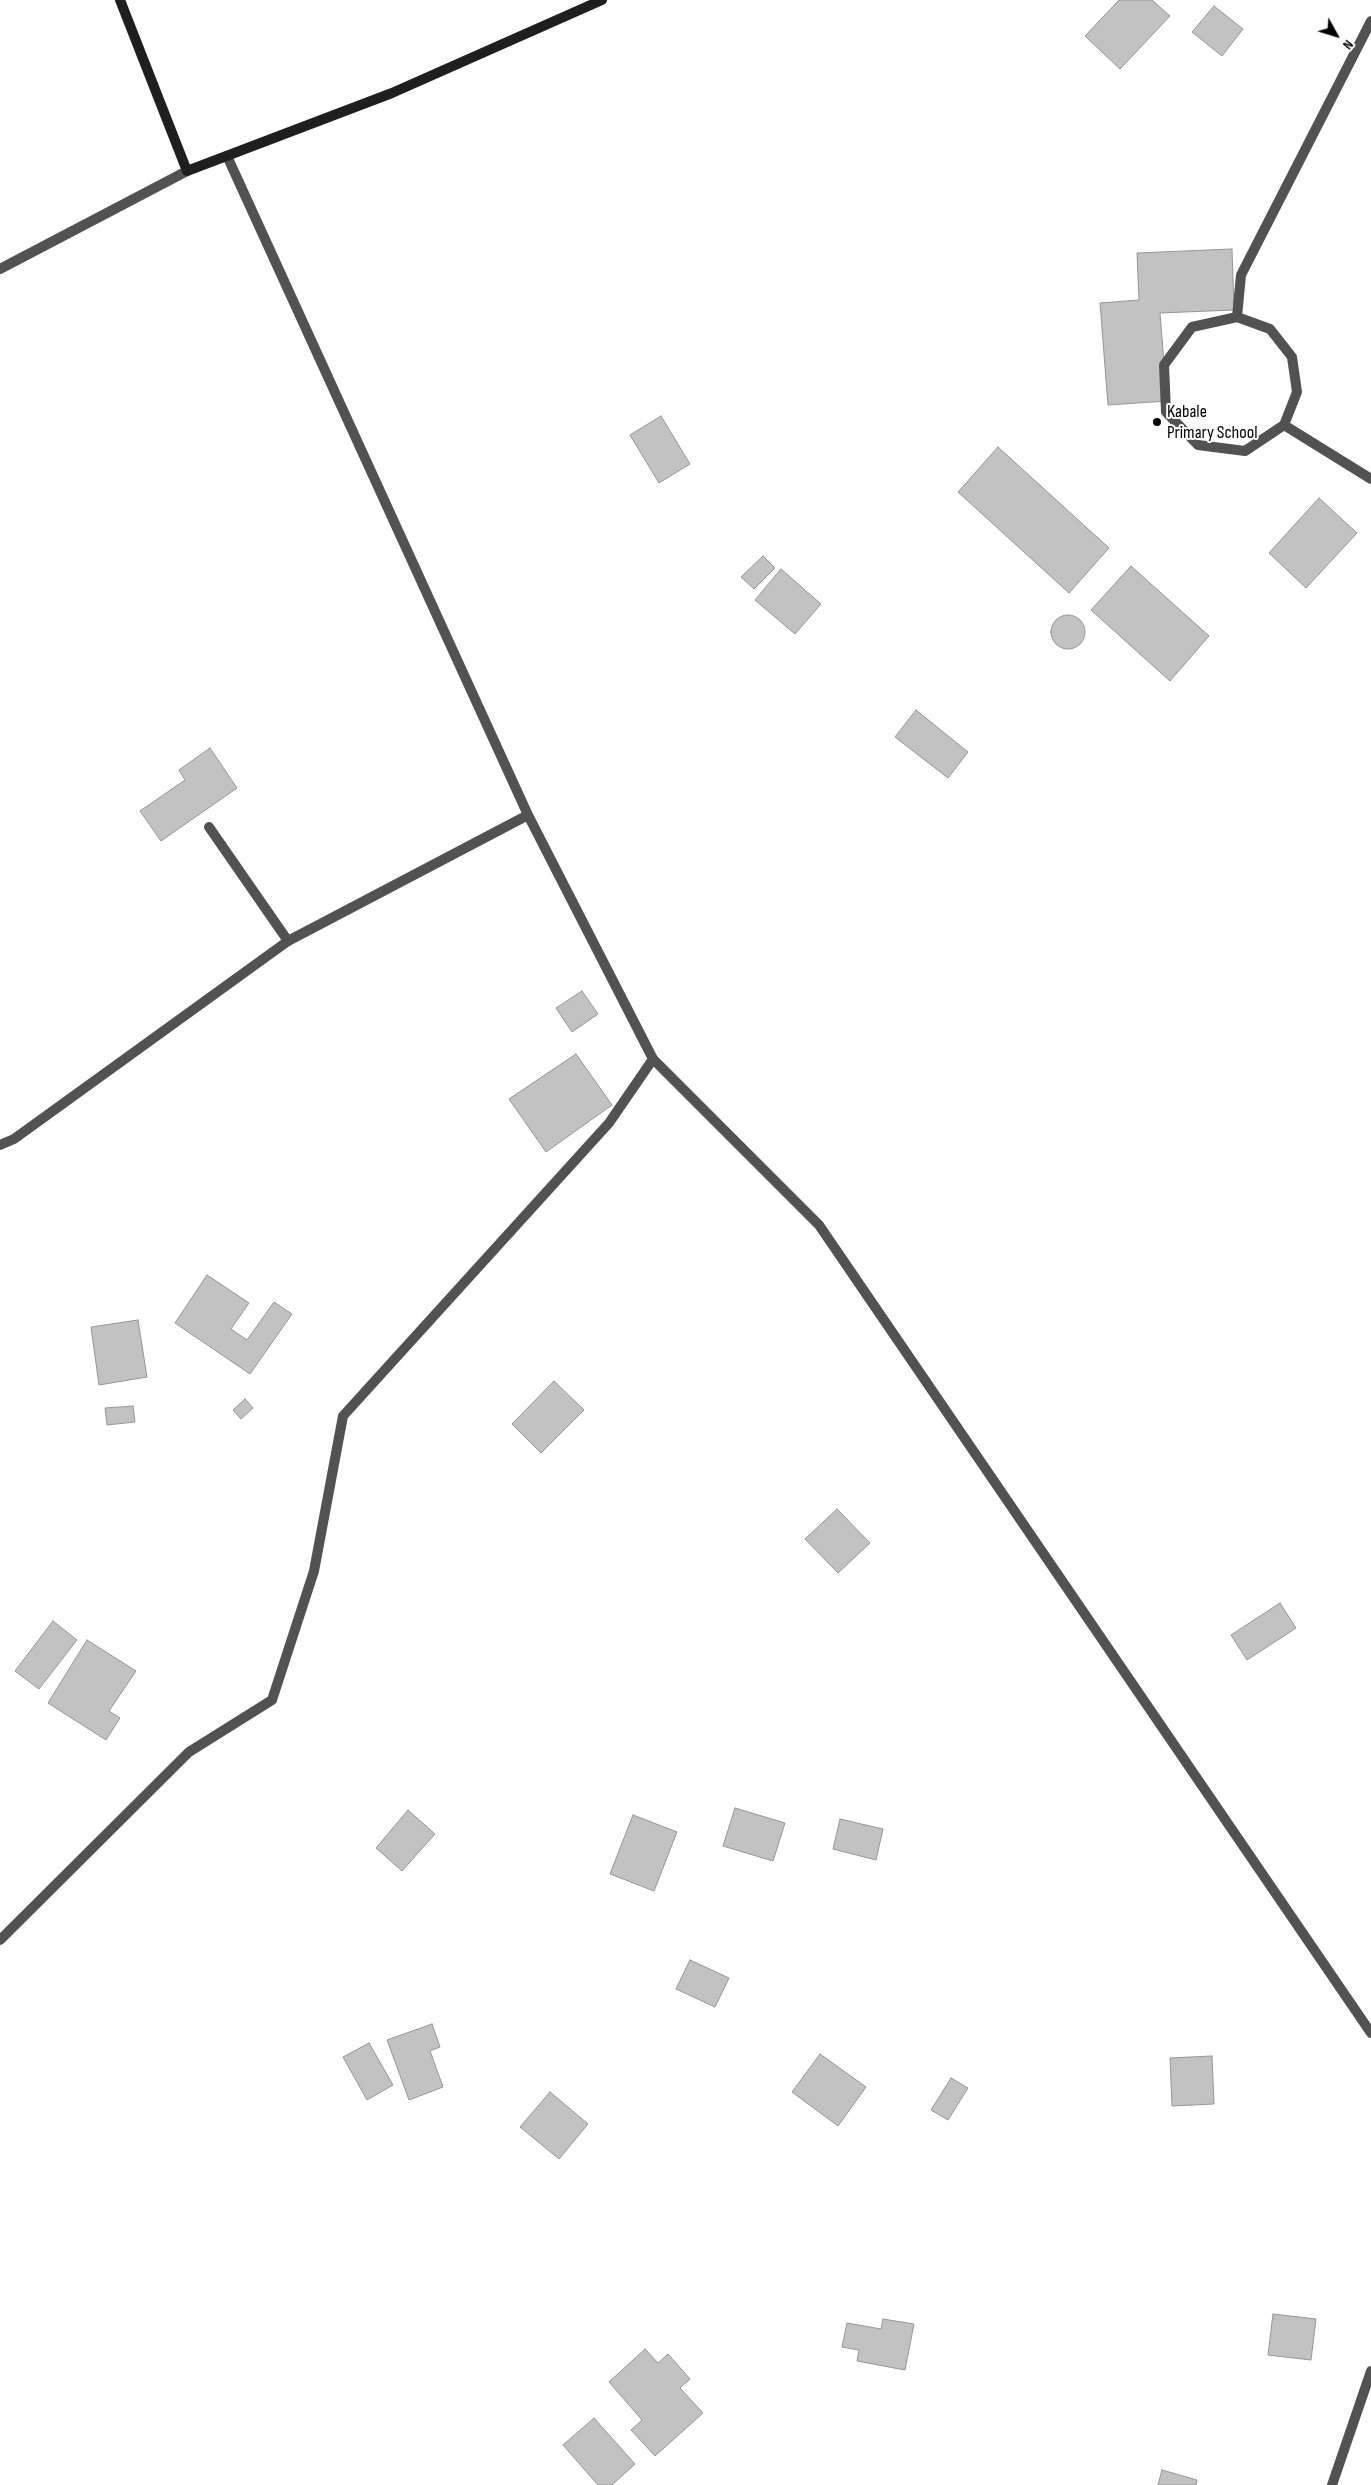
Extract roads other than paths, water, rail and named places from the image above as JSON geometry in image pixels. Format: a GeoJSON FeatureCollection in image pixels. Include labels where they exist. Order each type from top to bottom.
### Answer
{"type":"FeatureCollection","features":[{"type":"Feature","properties":{"kind":"street"},"geometry":{"type":"LineString","coordinates":[[120,0],[187,171]]}},
{"type":"Feature","properties":{"kind":"street"},"geometry":{"type":"LineString","coordinates":[[0,269],[187,171],[392,93],[602,0]]}},
{"type":"Feature","properties":{"kind":"street"},"geometry":{"type":"LineString","coordinates":[[1237,317],[1241,275],[1371,22]]}},
{"type":"Feature","properties":{"kind":"street"},"geometry":{"type":"LineString","coordinates":[[227,156],[528,815],[653,1059],[819,1225],[1371,2033]]}},
{"type":"Feature","properties":{"kind":"street"},"geometry":{"type":"LineString","coordinates":[[1237,317],[1270,329],[1292,358],[1297,392],[1284,425],[1245,450],[1198,445],[1166,412],[1164,365],[1192,327],[1237,317]]}},
{"type":"Feature","properties":{"kind":"street"},"geometry":{"type":"LineString","coordinates":[[1284,425],[1371,478]]}},
{"type":"Feature","properties":{"kind":"street"},"geometry":{"type":"LineString","coordinates":[[0,1145],[14,1139],[288,941],[528,815]]}},
{"type":"Feature","properties":{"kind":"street"},"geometry":{"type":"LineString","coordinates":[[209,827],[288,941]]}},
{"type":"Feature","properties":{"kind":"street"},"geometry":{"type":"LineString","coordinates":[[0,1940],[189,1752],[272,1700],[314,1570],[343,1416],[609,1123],[653,1059]]}},
{"type":"Feature","properties":{"kind":"street"},"geometry":{"type":"LineString","coordinates":[[1332,2485],[1371,2371]]}},
{"type":"Feature","properties":{"kind":"place","name":"Kabale Primary School"},"geometry":{"type":"Point","coordinates":[1157,422]}}]}
